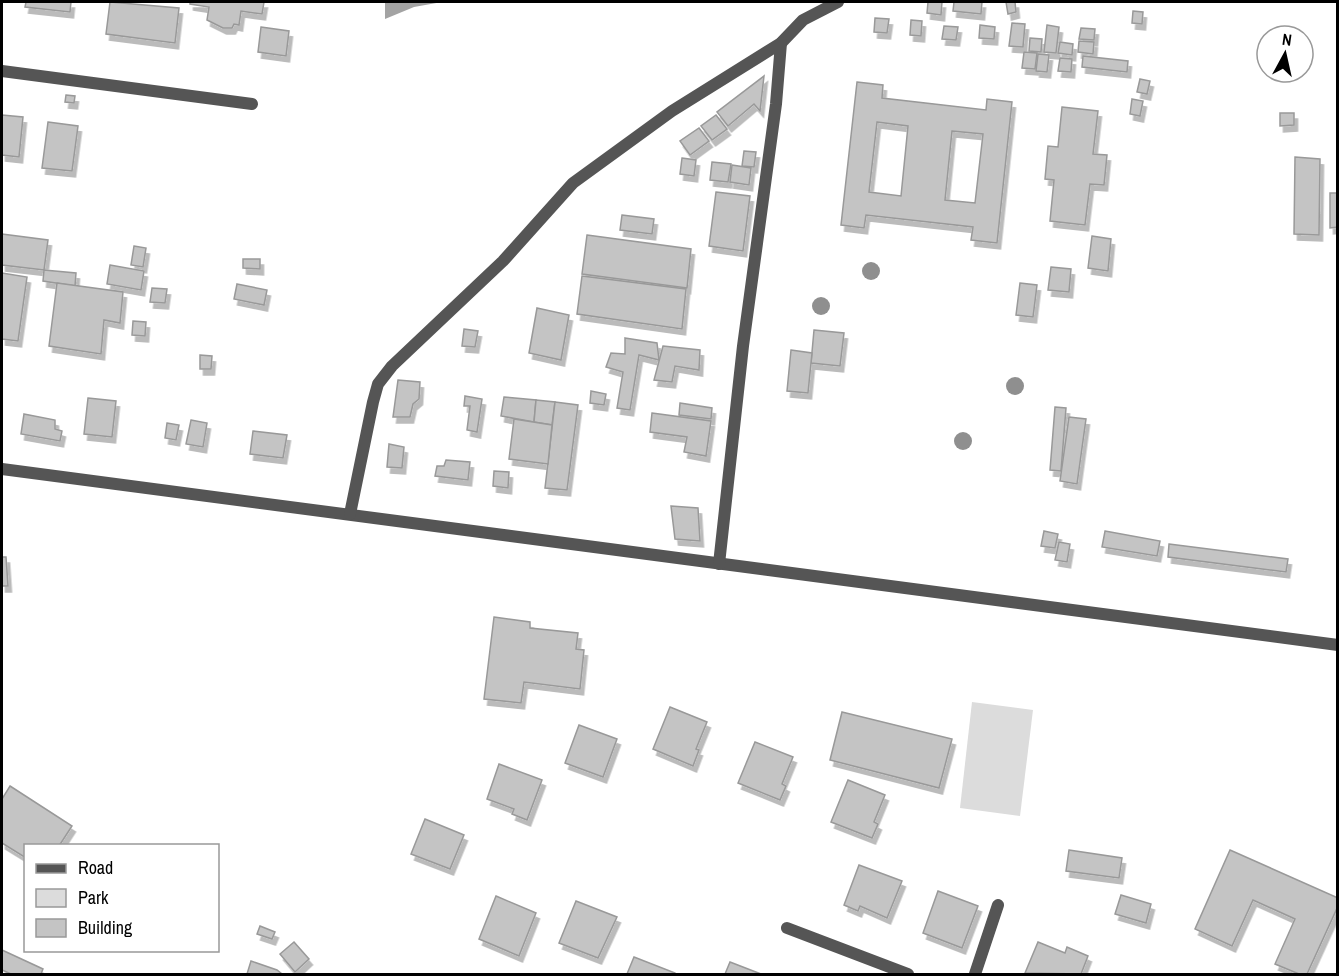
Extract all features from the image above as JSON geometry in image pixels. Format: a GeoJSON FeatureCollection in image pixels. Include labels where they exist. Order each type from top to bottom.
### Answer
{"type":"FeatureCollection","features":[{"type":"Feature","properties":{"kind":"street"},"geometry":{"type":"LineString","coordinates":[[350,514],[378,384],[392,366],[503,261],[573,183],[672,111],[781,43],[803,21],[838,2]]}},
{"type":"Feature","properties":{"kind":"street"},"geometry":{"type":"LineString","coordinates":[[719,564],[743,346],[776,104],[781,43]]}},
{"type":"Feature","properties":{"kind":"street"},"geometry":{"type":"LineString","coordinates":[[2,71],[252,104]]}},
{"type":"Feature","properties":{"kind":"street"},"geometry":{"type":"LineString","coordinates":[[2,469],[1338,645]]}},
{"type":"Feature","properties":{"kind":"street"},"geometry":{"type":"LineString","coordinates":[[975,975],[998,904]]}},
{"type":"Feature","properties":{"kind":"street"},"geometry":{"type":"LineString","coordinates":[[787,928],[908,975]]}},
{"type":"Feature","properties":{"kind":"green space"},"geometry":{"type":"Polygon","coordinates":[[[972,702],[1033,710],[1020,816],[960,808],[972,702]]]}},
{"type":"Feature","properties":{"kind":"shaded area"},"geometry":{"type":"Polygon","coordinates":[[[385,2],[442,2],[414,7],[385,19],[385,2]]]}},
{"type":"Feature","properties":{"kind":"building"},"geometry":{"type":"Polygon","coordinates":[[[26,2],[71,2],[70,12],[25,7],[26,2]]]}},
{"type":"Feature","properties":{"kind":"building"},"geometry":{"type":"Polygon","coordinates":[[[110,2],[179,8],[175,43],[106,34],[110,2]]]}},
{"type":"Feature","properties":{"kind":"building"},"geometry":{"type":"Polygon","coordinates":[[[190,2],[264,2],[262,14],[241,11],[239,25],[234,24],[232,28],[223,28],[207,20],[209,7],[190,4],[190,2]]]}},
{"type":"Feature","properties":{"kind":"building"},"geometry":{"type":"Polygon","coordinates":[[[928,2],[942,2],[941,15],[927,13],[928,2]]]}},
{"type":"Feature","properties":{"kind":"building"},"geometry":{"type":"Polygon","coordinates":[[[954,2],[982,2],[981,14],[953,11],[954,2]]]}},
{"type":"Feature","properties":{"kind":"building"},"geometry":{"type":"Polygon","coordinates":[[[1006,2],[1015,2],[1016,12],[1008,14],[1006,2]]]}},
{"type":"Feature","properties":{"kind":"building"},"geometry":{"type":"Polygon","coordinates":[[[1133,11],[1143,12],[1142,24],[1132,23],[1133,11]]]}},
{"type":"Feature","properties":{"kind":"building"},"geometry":{"type":"Polygon","coordinates":[[[875,18],[889,19],[887,33],[874,32],[875,18]]]}},
{"type":"Feature","properties":{"kind":"building"},"geometry":{"type":"Polygon","coordinates":[[[911,20],[922,21],[921,36],[910,35],[911,20]]]}},
{"type":"Feature","properties":{"kind":"building"},"geometry":{"type":"Polygon","coordinates":[[[1012,23],[1025,24],[1023,47],[1009,46],[1012,23]]]}},
{"type":"Feature","properties":{"kind":"building"},"geometry":{"type":"Polygon","coordinates":[[[980,25],[995,27],[994,39],[979,38],[980,25]]]}},
{"type":"Feature","properties":{"kind":"building"},"geometry":{"type":"Polygon","coordinates":[[[1047,25],[1059,27],[1056,53],[1044,52],[1047,25]]]}},
{"type":"Feature","properties":{"kind":"building"},"geometry":{"type":"Polygon","coordinates":[[[944,26],[958,27],[956,40],[942,39],[944,26]]]}},
{"type":"Feature","properties":{"kind":"building"},"geometry":{"type":"Polygon","coordinates":[[[261,27],[289,31],[286,56],[258,52],[261,27]]]}},
{"type":"Feature","properties":{"kind":"building"},"geometry":{"type":"Polygon","coordinates":[[[1081,28],[1095,29],[1094,40],[1079,39],[1081,28]]]}},
{"type":"Feature","properties":{"kind":"building"},"geometry":{"type":"Polygon","coordinates":[[[1030,38],[1042,39],[1041,52],[1029,51],[1030,38]]]}},
{"type":"Feature","properties":{"kind":"building"},"geometry":{"type":"Polygon","coordinates":[[[1079,41],[1094,42],[1093,54],[1078,52],[1079,41]]]}},
{"type":"Feature","properties":{"kind":"building"},"geometry":{"type":"Polygon","coordinates":[[[1060,42],[1073,44],[1072,55],[1058,53],[1060,42]]]}},
{"type":"Feature","properties":{"kind":"building"},"geometry":{"type":"Polygon","coordinates":[[[1024,52],[1037,53],[1035,69],[1022,68],[1024,52]]]}},
{"type":"Feature","properties":{"kind":"building"},"geometry":{"type":"Polygon","coordinates":[[[1038,54],[1049,55],[1047,72],[1036,71],[1038,54]]]}},
{"type":"Feature","properties":{"kind":"building"},"geometry":{"type":"Polygon","coordinates":[[[1083,56],[1128,61],[1127,72],[1082,67],[1083,56]]]}},
{"type":"Feature","properties":{"kind":"building"},"geometry":{"type":"Polygon","coordinates":[[[1060,58],[1072,59],[1071,72],[1058,71],[1060,58]]]}},
{"type":"Feature","properties":{"kind":"building"},"geometry":{"type":"Polygon","coordinates":[[[764,76],[760,111],[754,104],[728,126],[717,112],[764,76]]]}},
{"type":"Feature","properties":{"kind":"building"},"geometry":{"type":"Polygon","coordinates":[[[1140,79],[1150,81],[1147,94],[1137,92],[1140,79]]]}},
{"type":"Feature","properties":{"kind":"building"},"geometry":{"type":"Polygon","coordinates":[[[857,82],[883,85],[882,98],[986,110],[987,99],[1012,102],[997,243],[971,240],[973,227],[866,215],[864,228],[841,225],[857,82]],[[877,122],[869,192],[901,196],[908,126],[877,122]],[[952,131],[945,200],[975,203],[983,134],[952,131]]]}},
{"type":"Feature","properties":{"kind":"building"},"geometry":{"type":"Polygon","coordinates":[[[66,95],[75,96],[74,103],[65,102],[66,95]]]}},
{"type":"Feature","properties":{"kind":"building"},"geometry":{"type":"Polygon","coordinates":[[[1132,99],[1143,101],[1140,116],[1130,114],[1132,99]]]}},
{"type":"Feature","properties":{"kind":"building"},"geometry":{"type":"Polygon","coordinates":[[[1062,107],[1098,111],[1093,154],[1107,155],[1104,185],[1090,184],[1085,225],[1050,221],[1054,180],[1045,179],[1048,146],[1058,147],[1062,107]]]}},
{"type":"Feature","properties":{"kind":"building"},"geometry":{"type":"Polygon","coordinates":[[[1280,113],[1294,113],[1294,125],[1280,126],[1280,113]]]}},
{"type":"Feature","properties":{"kind":"building"},"geometry":{"type":"Polygon","coordinates":[[[2,115],[23,117],[19,157],[2,155],[2,115]]]}},
{"type":"Feature","properties":{"kind":"building"},"geometry":{"type":"Polygon","coordinates":[[[716,115],[727,129],[712,140],[701,126],[716,115]]]}},
{"type":"Feature","properties":{"kind":"building"},"geometry":{"type":"Polygon","coordinates":[[[48,122],[78,126],[72,171],[42,168],[48,122]]]}},
{"type":"Feature","properties":{"kind":"building"},"geometry":{"type":"Polygon","coordinates":[[[699,128],[709,141],[690,155],[680,141],[699,128]]]}},
{"type":"Feature","properties":{"kind":"building"},"geometry":{"type":"Polygon","coordinates":[[[744,151],[756,152],[754,167],[742,166],[744,151]]]}},
{"type":"Feature","properties":{"kind":"building"},"geometry":{"type":"Polygon","coordinates":[[[1295,157],[1320,159],[1319,235],[1294,234],[1295,157]]]}},
{"type":"Feature","properties":{"kind":"building"},"geometry":{"type":"Polygon","coordinates":[[[682,158],[696,160],[694,176],[680,174],[682,158]]]}},
{"type":"Feature","properties":{"kind":"building"},"geometry":{"type":"Polygon","coordinates":[[[712,162],[731,164],[728,182],[710,180],[712,162]]]}},
{"type":"Feature","properties":{"kind":"building"},"geometry":{"type":"Polygon","coordinates":[[[732,165],[751,168],[749,185],[730,182],[732,165]]]}},
{"type":"Feature","properties":{"kind":"building"},"geometry":{"type":"Polygon","coordinates":[[[716,192],[750,196],[743,251],[709,246],[716,192]]]}},
{"type":"Feature","properties":{"kind":"building"},"geometry":{"type":"Polygon","coordinates":[[[1330,193],[1338,193],[1338,227],[1330,228],[1330,193]]]}},
{"type":"Feature","properties":{"kind":"building"},"geometry":{"type":"Polygon","coordinates":[[[622,215],[654,219],[652,234],[620,230],[622,215]]]}},
{"type":"Feature","properties":{"kind":"building"},"geometry":{"type":"Polygon","coordinates":[[[2,234],[48,240],[44,270],[2,265],[2,234]]]}},
{"type":"Feature","properties":{"kind":"building"},"geometry":{"type":"Polygon","coordinates":[[[587,235],[691,249],[687,288],[582,274],[587,235]]]}},
{"type":"Feature","properties":{"kind":"building"},"geometry":{"type":"Polygon","coordinates":[[[1092,236],[1111,239],[1108,271],[1088,268],[1092,236]]]}},
{"type":"Feature","properties":{"kind":"building"},"geometry":{"type":"Polygon","coordinates":[[[134,246],[146,248],[143,267],[131,265],[134,246]]]}},
{"type":"Feature","properties":{"kind":"building"},"geometry":{"type":"Polygon","coordinates":[[[243,259],[260,259],[260,269],[243,268],[243,259]]]}},
{"type":"Feature","properties":{"kind":"building"},"geometry":{"type":"Polygon","coordinates":[[[110,265],[144,271],[141,290],[107,284],[110,265]]]}},
{"type":"Feature","properties":{"kind":"building"},"geometry":{"type":"Polygon","coordinates":[[[1051,267],[1071,269],[1069,292],[1048,290],[1051,267]]]}},
{"type":"Feature","properties":{"kind":"building"},"geometry":{"type":"Polygon","coordinates":[[[44,270],[76,273],[75,286],[43,281],[44,270]]]}},
{"type":"Feature","properties":{"kind":"building"},"geometry":{"type":"Polygon","coordinates":[[[2,273],[27,277],[18,341],[2,339],[2,273]]]}},
{"type":"Feature","properties":{"kind":"building"},"geometry":{"type":"Polygon","coordinates":[[[582,276],[686,289],[682,329],[577,314],[582,276]]]}},
{"type":"Feature","properties":{"kind":"building"},"geometry":{"type":"Polygon","coordinates":[[[57,283],[123,292],[120,323],[104,320],[101,354],[49,346],[57,283]]]}},
{"type":"Feature","properties":{"kind":"building"},"geometry":{"type":"Polygon","coordinates":[[[1020,283],[1037,285],[1033,317],[1016,315],[1020,283]]]}},
{"type":"Feature","properties":{"kind":"building"},"geometry":{"type":"Polygon","coordinates":[[[237,284],[267,290],[264,305],[234,299],[237,284]]]}},
{"type":"Feature","properties":{"kind":"building"},"geometry":{"type":"Polygon","coordinates":[[[152,288],[167,289],[165,303],[150,302],[152,288]]]}},
{"type":"Feature","properties":{"kind":"building"},"geometry":{"type":"Polygon","coordinates":[[[537,308],[569,315],[561,360],[529,353],[537,308]]]}},
{"type":"Feature","properties":{"kind":"building"},"geometry":{"type":"Polygon","coordinates":[[[133,321],[146,322],[145,336],[132,335],[133,321]]]}},
{"type":"Feature","properties":{"kind":"building"},"geometry":{"type":"Polygon","coordinates":[[[464,329],[478,331],[475,347],[462,346],[464,329]]]}},
{"type":"Feature","properties":{"kind":"building"},"geometry":{"type":"Polygon","coordinates":[[[814,330],[844,333],[840,366],[811,363],[814,330]]]}},
{"type":"Feature","properties":{"kind":"building"},"geometry":{"type":"Polygon","coordinates":[[[625,338],[657,343],[659,360],[639,355],[630,410],[617,408],[623,372],[606,367],[611,353],[625,354],[625,338]]]}},
{"type":"Feature","properties":{"kind":"building"},"geometry":{"type":"Polygon","coordinates":[[[663,346],[700,350],[699,370],[675,366],[672,382],[654,380],[663,346]]]}},
{"type":"Feature","properties":{"kind":"building"},"geometry":{"type":"Polygon","coordinates":[[[791,350],[812,353],[808,393],[787,391],[791,350]]]}},
{"type":"Feature","properties":{"kind":"building"},"geometry":{"type":"Polygon","coordinates":[[[200,355],[212,356],[211,369],[200,369],[200,355]]]}},
{"type":"Feature","properties":{"kind":"building"},"geometry":{"type":"Polygon","coordinates":[[[398,380],[420,382],[419,399],[413,404],[410,417],[393,417],[398,380]]]}},
{"type":"Feature","properties":{"kind":"building"},"geometry":{"type":"Polygon","coordinates":[[[591,391],[606,394],[604,405],[590,403],[591,391]]]}},
{"type":"Feature","properties":{"kind":"building"},"geometry":{"type":"Polygon","coordinates":[[[465,396],[482,399],[477,432],[467,430],[470,406],[464,406],[465,396]]]}},
{"type":"Feature","properties":{"kind":"building"},"geometry":{"type":"Polygon","coordinates":[[[504,397],[536,400],[534,422],[501,416],[504,397]]]}},
{"type":"Feature","properties":{"kind":"building"},"geometry":{"type":"Polygon","coordinates":[[[88,398],[116,401],[112,437],[84,434],[88,398]]]}},
{"type":"Feature","properties":{"kind":"building"},"geometry":{"type":"Polygon","coordinates":[[[536,400],[555,402],[552,425],[534,422],[536,400]]]}},
{"type":"Feature","properties":{"kind":"building"},"geometry":{"type":"Polygon","coordinates":[[[555,402],[578,405],[567,490],[545,488],[555,402]]]}},
{"type":"Feature","properties":{"kind":"building"},"geometry":{"type":"Polygon","coordinates":[[[680,403],[712,408],[711,419],[679,415],[680,403]]]}},
{"type":"Feature","properties":{"kind":"building"},"geometry":{"type":"Polygon","coordinates":[[[1055,407],[1066,408],[1061,471],[1050,470],[1055,407]]]}},
{"type":"Feature","properties":{"kind":"building"},"geometry":{"type":"Polygon","coordinates":[[[652,413],[711,421],[706,456],[684,452],[687,437],[650,432],[652,413]]]}},
{"type":"Feature","properties":{"kind":"building"},"geometry":{"type":"Polygon","coordinates":[[[24,414],[55,420],[55,429],[62,431],[60,441],[21,434],[24,414]]]}},
{"type":"Feature","properties":{"kind":"building"},"geometry":{"type":"Polygon","coordinates":[[[1069,417],[1086,419],[1077,484],[1060,481],[1069,417]]]}},
{"type":"Feature","properties":{"kind":"building"},"geometry":{"type":"Polygon","coordinates":[[[514,419],[552,425],[548,464],[509,459],[514,419]]]}},
{"type":"Feature","properties":{"kind":"building"},"geometry":{"type":"Polygon","coordinates":[[[191,420],[207,423],[203,447],[186,444],[191,420]]]}},
{"type":"Feature","properties":{"kind":"building"},"geometry":{"type":"Polygon","coordinates":[[[167,423],[179,425],[176,440],[165,438],[167,423]]]}},
{"type":"Feature","properties":{"kind":"building"},"geometry":{"type":"Polygon","coordinates":[[[253,431],[287,435],[283,458],[250,454],[253,431]]]}},
{"type":"Feature","properties":{"kind":"building"},"geometry":{"type":"Polygon","coordinates":[[[389,444],[404,447],[402,468],[387,467],[389,444]]]}},
{"type":"Feature","properties":{"kind":"building"},"geometry":{"type":"Polygon","coordinates":[[[446,460],[470,462],[468,480],[435,476],[437,466],[444,466],[446,460]]]}},
{"type":"Feature","properties":{"kind":"building"},"geometry":{"type":"Polygon","coordinates":[[[494,471],[509,472],[508,488],[493,486],[494,471]]]}},
{"type":"Feature","properties":{"kind":"building"},"geometry":{"type":"Polygon","coordinates":[[[671,506],[698,508],[700,541],[675,539],[671,506]]]}},
{"type":"Feature","properties":{"kind":"building"},"geometry":{"type":"Polygon","coordinates":[[[1044,531],[1058,534],[1055,548],[1041,546],[1044,531]]]}},
{"type":"Feature","properties":{"kind":"building"},"geometry":{"type":"Polygon","coordinates":[[[1105,531],[1160,541],[1157,556],[1102,547],[1105,531]]]}},
{"type":"Feature","properties":{"kind":"building"},"geometry":{"type":"Polygon","coordinates":[[[1059,542],[1070,544],[1067,562],[1055,560],[1059,542]]]}},
{"type":"Feature","properties":{"kind":"building"},"geometry":{"type":"Polygon","coordinates":[[[1169,544],[1288,559],[1286,572],[1168,557],[1169,544]]]}},
{"type":"Feature","properties":{"kind":"building"},"geometry":{"type":"Polygon","coordinates":[[[2,557],[6,557],[8,586],[2,586],[2,557]]]}},
{"type":"Feature","properties":{"kind":"building"},"geometry":{"type":"Polygon","coordinates":[[[494,617],[530,622],[530,628],[578,633],[576,649],[584,650],[580,689],[524,682],[521,703],[484,699],[494,617]]]}},
{"type":"Feature","properties":{"kind":"building"},"geometry":{"type":"Polygon","coordinates":[[[670,707],[707,722],[696,749],[699,750],[693,766],[653,749],[670,707]]]}},
{"type":"Feature","properties":{"kind":"building"},"geometry":{"type":"Polygon","coordinates":[[[842,712],[952,739],[939,788],[830,760],[842,712]]]}},
{"type":"Feature","properties":{"kind":"building"},"geometry":{"type":"Polygon","coordinates":[[[579,725],[617,739],[603,777],[565,763],[579,725]]]}},
{"type":"Feature","properties":{"kind":"building"},"geometry":{"type":"Polygon","coordinates":[[[755,742],[793,757],[782,784],[786,786],[780,800],[738,783],[755,742]]]}},
{"type":"Feature","properties":{"kind":"building"},"geometry":{"type":"Polygon","coordinates":[[[499,764],[542,780],[527,820],[512,814],[514,809],[487,799],[499,764]]]}},
{"type":"Feature","properties":{"kind":"building"},"geometry":{"type":"Polygon","coordinates":[[[848,780],[885,795],[874,822],[878,824],[872,838],[831,822],[848,780]]]}},
{"type":"Feature","properties":{"kind":"building"},"geometry":{"type":"Polygon","coordinates":[[[10,786],[72,826],[60,844],[24,844],[24,857],[2,843],[2,799],[10,786]]]}},
{"type":"Feature","properties":{"kind":"building"},"geometry":{"type":"Polygon","coordinates":[[[425,819],[464,835],[450,869],[411,854],[425,819]]]}},
{"type":"Feature","properties":{"kind":"building"},"geometry":{"type":"Polygon","coordinates":[[[1069,850],[1122,858],[1119,878],[1066,871],[1069,850]]]}},
{"type":"Feature","properties":{"kind":"building"},"geometry":{"type":"Polygon","coordinates":[[[1230,850],[1338,898],[1338,906],[1307,974],[1299,974],[1275,964],[1295,919],[1253,900],[1232,946],[1195,929],[1230,850]]]}},
{"type":"Feature","properties":{"kind":"building"},"geometry":{"type":"Polygon","coordinates":[[[859,865],[902,881],[887,918],[860,906],[858,911],[844,905],[859,865]]]}},
{"type":"Feature","properties":{"kind":"building"},"geometry":{"type":"Polygon","coordinates":[[[938,891],[978,906],[962,948],[923,933],[938,891]]]}},
{"type":"Feature","properties":{"kind":"building"},"geometry":{"type":"Polygon","coordinates":[[[1121,895],[1151,904],[1146,923],[1115,914],[1121,895]]]}},
{"type":"Feature","properties":{"kind":"building"},"geometry":{"type":"Polygon","coordinates":[[[496,896],[536,913],[519,956],[479,939],[496,896]]]}},
{"type":"Feature","properties":{"kind":"building"},"geometry":{"type":"Polygon","coordinates":[[[576,901],[617,917],[598,958],[559,943],[576,901]]]}},
{"type":"Feature","properties":{"kind":"building"},"geometry":{"type":"Polygon","coordinates":[[[260,926],[275,932],[272,939],[257,934],[260,926]]]}},
{"type":"Feature","properties":{"kind":"building"},"geometry":{"type":"Polygon","coordinates":[[[294,942],[309,959],[295,972],[280,954],[294,942]]]}},
{"type":"Feature","properties":{"kind":"building"},"geometry":{"type":"Polygon","coordinates":[[[1038,942],[1065,953],[1067,947],[1088,956],[1081,974],[1025,973],[1038,942]]]}},
{"type":"Feature","properties":{"kind":"building"},"geometry":{"type":"Polygon","coordinates":[[[2,950],[43,969],[41,974],[11,974],[2,970],[2,950]]]}},
{"type":"Feature","properties":{"kind":"building"},"geometry":{"type":"Polygon","coordinates":[[[634,957],[675,973],[675,974],[627,974],[634,957]]]}},
{"type":"Feature","properties":{"kind":"building"},"geometry":{"type":"Polygon","coordinates":[[[251,961],[277,970],[282,974],[247,974],[251,961]]]}},
{"type":"Feature","properties":{"kind":"building"},"geometry":{"type":"Polygon","coordinates":[[[730,962],[761,974],[725,974],[730,962]]]}}]}
